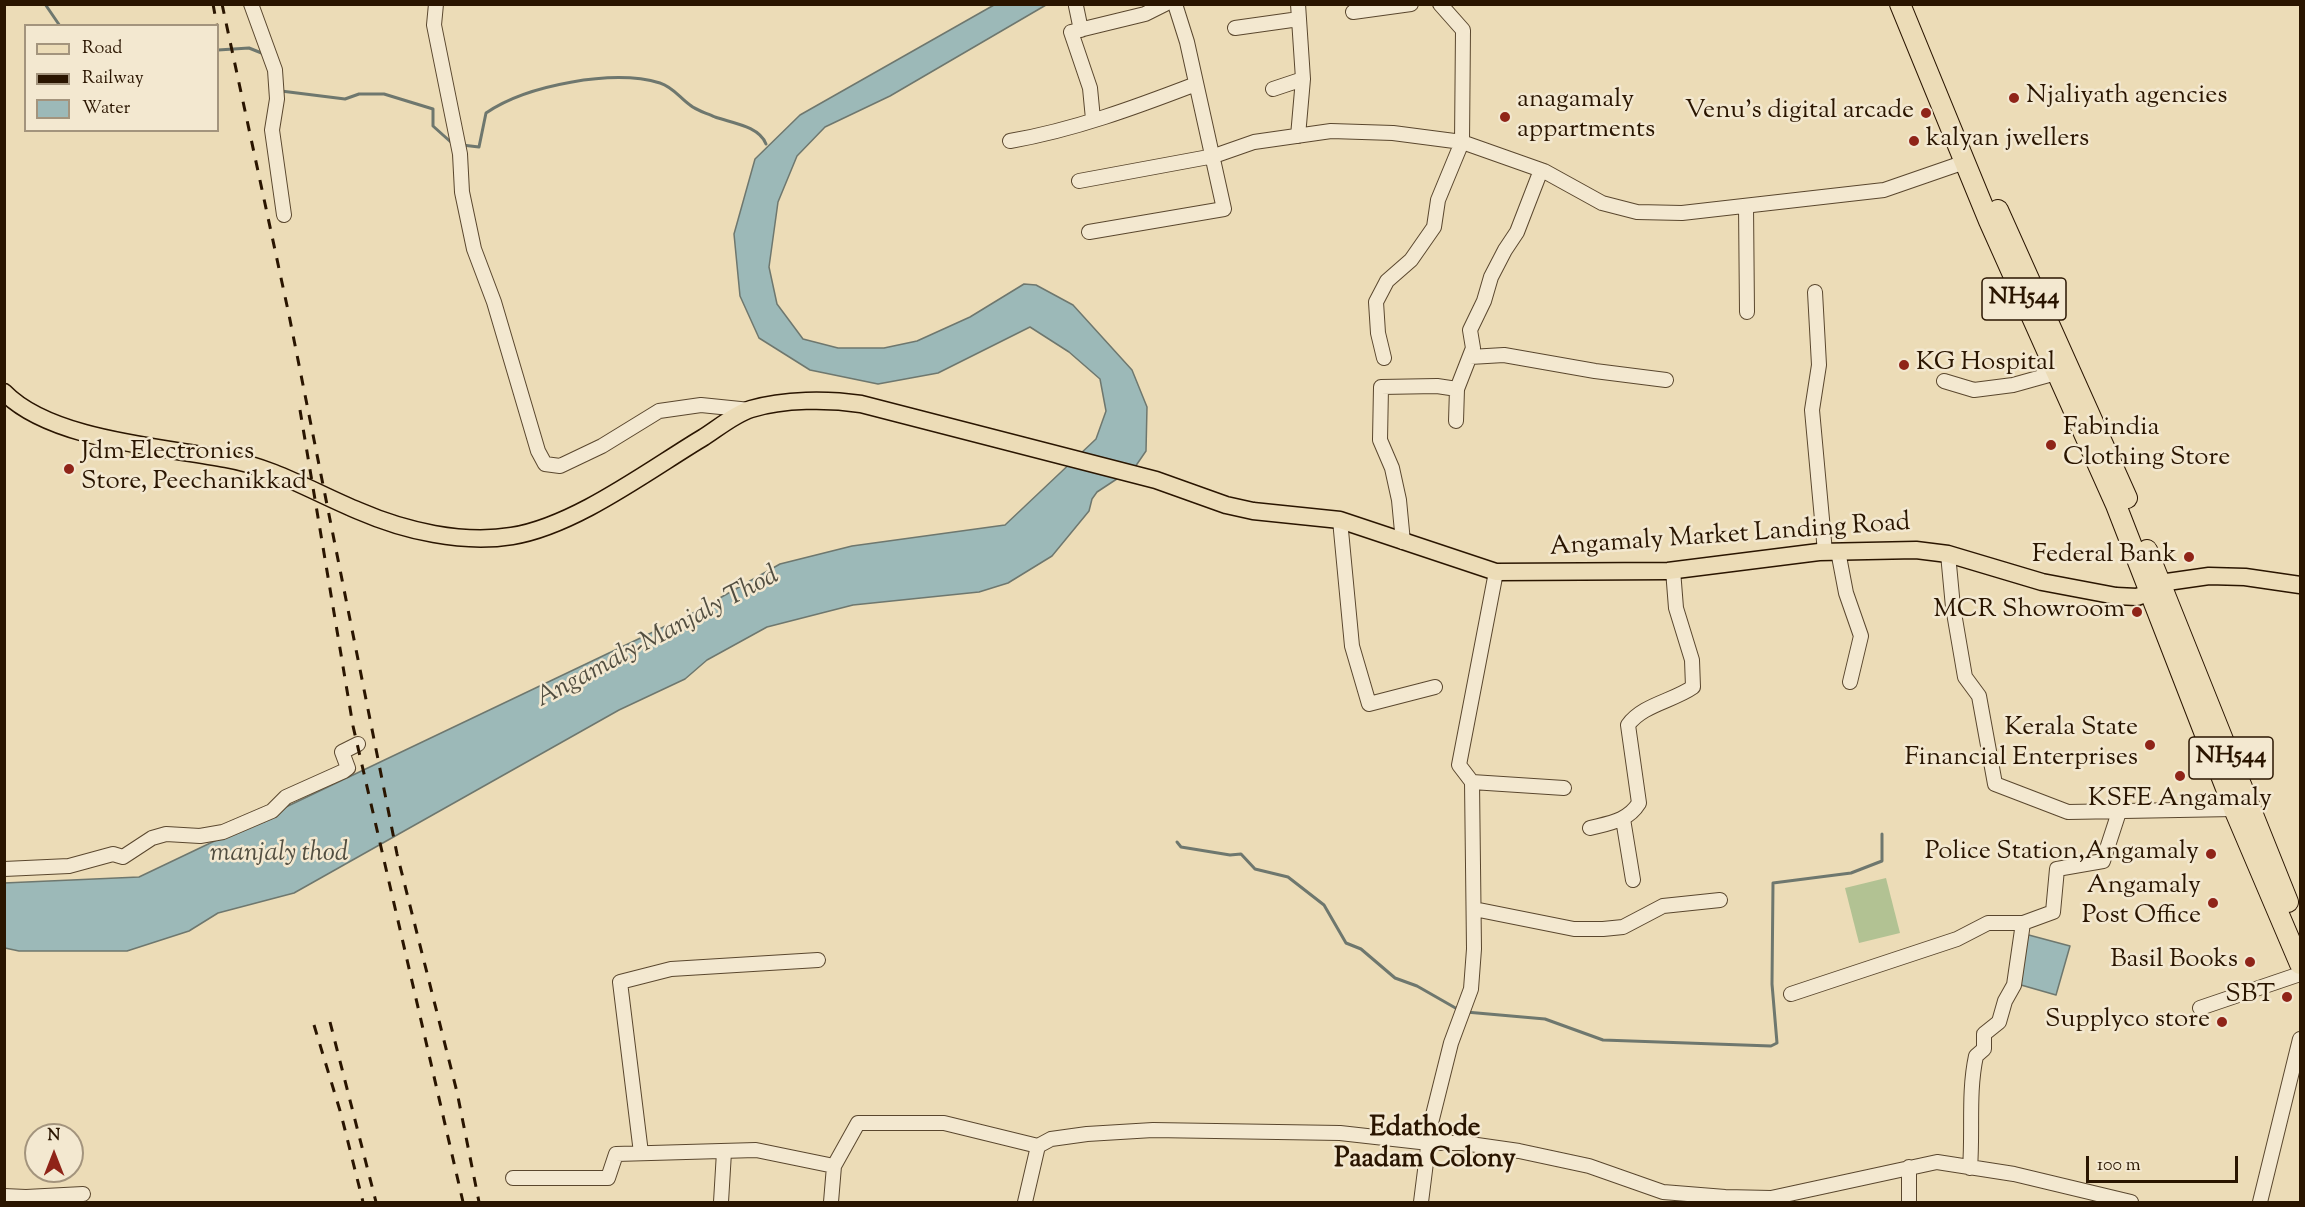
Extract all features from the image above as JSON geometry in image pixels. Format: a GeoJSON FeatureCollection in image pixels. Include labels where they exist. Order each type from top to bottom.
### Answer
{"type":"FeatureCollection","features":[{"type":"Feature","properties":{"kind":"highway","name":"NH544"},"geometry":{"type":"LineString","coordinates":[[1900,4],[2056,373],[2154,588],[2301,932]]}},
{"type":"Feature","properties":{"kind":"highway","name":"NH544"},"geometry":{"type":"LineString","coordinates":[[1914,4],[1999,211],[2112,461],[2154,588],[2234,809],[2301,964]]}},
{"type":"Feature","properties":{"kind":"main road"},"geometry":{"type":"LineString","coordinates":[[4,392],[34,415],[84,433],[237,461],[289,479],[360,512],[422,532],[460,536],[511,536],[541,529],[574,515],[750,410]]}},
{"type":"Feature","properties":{"kind":"main road","name":"Angamaly Market Landing Road"},"geometry":{"type":"LineString","coordinates":[[750,410],[839,401],[861,404],[1065,456],[1253,511],[1340,520],[1496,572],[1563,574],[1673,570],[1831,551],[1916,550],[1948,554],[2042,582],[2091,593],[2137,597],[2154,588],[2209,576],[2245,577],[2301,585]]}},
{"type":"Feature","properties":{"kind":"street"},"geometry":{"type":"LineString","coordinates":[[251,4],[275,70],[277,99],[272,130],[284,215]]}},
{"type":"Feature","properties":{"kind":"street"},"geometry":{"type":"LineString","coordinates":[[435,4],[434,25],[458,145],[462,192],[474,249],[494,302],[538,451],[545,464],[560,466],[660,411],[701,405],[750,410]]}},
{"type":"Feature","properties":{"kind":"street"},"geometry":{"type":"LineString","coordinates":[[1093,119],[1090,88],[1071,32],[1145,14],[1164,4]]}},
{"type":"Feature","properties":{"kind":"street"},"geometry":{"type":"LineString","coordinates":[[1089,232],[1223,210],[1224,201],[1214,156],[1175,4]]}},
{"type":"Feature","properties":{"kind":"street"},"geometry":{"type":"LineString","coordinates":[[1353,12],[1411,4]]}},
{"type":"Feature","properties":{"kind":"street"},"geometry":{"type":"LineString","coordinates":[[1384,358],[1378,333],[1376,302],[1388,281],[1411,260],[1434,227],[1438,200],[1462,142],[1463,30],[1440,4]]}},
{"type":"Feature","properties":{"kind":"street"},"geometry":{"type":"LineString","coordinates":[[1076,6],[1081,30]]}},
{"type":"Feature","properties":{"kind":"street"},"geometry":{"type":"LineString","coordinates":[[1235,28],[1298,12],[1303,79],[1298,136]]}},
{"type":"Feature","properties":{"kind":"street"},"geometry":{"type":"LineString","coordinates":[[1273,89],[1303,79]]}},
{"type":"Feature","properties":{"kind":"street"},"geometry":{"type":"LineString","coordinates":[[1010,141],[1041,135],[1122,112],[1196,84]]}},
{"type":"Feature","properties":{"kind":"street"},"geometry":{"type":"LineString","coordinates":[[1079,181],[1214,156],[1254,142],[1331,131],[1383,133],[1462,142],[1541,170],[1602,203],[1637,212],[1682,213],[1892,189],[1965,162]]}},
{"type":"Feature","properties":{"kind":"street"},"geometry":{"type":"LineString","coordinates":[[1456,421],[1457,389],[1473,348],[1470,330],[1496,268],[1517,232],[1541,170]]}},
{"type":"Feature","properties":{"kind":"street"},"geometry":{"type":"LineString","coordinates":[[1746,206],[1747,312]]}},
{"type":"Feature","properties":{"kind":"street"},"geometry":{"type":"LineString","coordinates":[[1815,292],[1819,365],[1812,410],[1831,551],[1862,636],[1850,682]]}},
{"type":"Feature","properties":{"kind":"street"},"geometry":{"type":"LineString","coordinates":[[1470,357],[1504,355],[1594,371],[1666,380]]}},
{"type":"Feature","properties":{"kind":"street"},"geometry":{"type":"LineString","coordinates":[[1944,381],[1974,390],[2013,385],[2056,373]]}},
{"type":"Feature","properties":{"kind":"street"},"geometry":{"type":"LineString","coordinates":[[1403,542],[1399,500],[1392,468],[1380,440],[1381,387],[1437,386],[1457,389]]}},
{"type":"Feature","properties":{"kind":"street"},"geometry":{"type":"LineString","coordinates":[[1340,520],[1352,646],[1369,704],[1435,687]]}},
{"type":"Feature","properties":{"kind":"street"},"geometry":{"type":"LineString","coordinates":[[1948,554],[1965,677],[1979,696],[1995,784],[2068,812],[2234,809]]}},
{"type":"Feature","properties":{"kind":"street"},"geometry":{"type":"LineString","coordinates":[[1590,828],[1633,814],[1640,803],[1628,725],[1635,715],[1681,695],[1693,687],[1692,660],[1676,608],[1673,570]]}},
{"type":"Feature","properties":{"kind":"street"},"geometry":{"type":"LineString","coordinates":[[1421,1203],[1431,1124],[1451,1043],[1471,989],[1474,909],[1472,782],[1459,765],[1496,572]]}},
{"type":"Feature","properties":{"kind":"street"},"geometry":{"type":"LineString","coordinates":[[4,869],[69,866],[113,854],[123,857],[152,838],[166,834],[200,836],[223,832],[272,811],[286,797],[344,771],[348,768],[342,752],[358,744]]}},
{"type":"Feature","properties":{"kind":"street"},"geometry":{"type":"LineString","coordinates":[[1472,782],[1564,788]]}},
{"type":"Feature","properties":{"kind":"street"},"geometry":{"type":"LineString","coordinates":[[1791,994],[1957,939],[1988,923],[2023,923],[2053,912],[2057,868],[2103,861],[2119,812]]}},
{"type":"Feature","properties":{"kind":"street"},"geometry":{"type":"LineString","coordinates":[[1623,819],[1633,880]]}},
{"type":"Feature","properties":{"kind":"street"},"geometry":{"type":"LineString","coordinates":[[1474,909],[1574,929],[1603,929],[1623,927],[1663,906],[1720,900]]}},
{"type":"Feature","properties":{"kind":"street"},"geometry":{"type":"LineString","coordinates":[[1970,1168],[1973,1131],[1971,1091],[1976,1056],[1984,1049],[1984,1034],[1999,1022],[2004,1001],[2014,985],[2023,923]]}},
{"type":"Feature","properties":{"kind":"street"},"geometry":{"type":"LineString","coordinates":[[641,1153],[620,982],[671,969],[818,960]]}},
{"type":"Feature","properties":{"kind":"street"},"geometry":{"type":"LineString","coordinates":[[2200,1008],[2301,974]]}},
{"type":"Feature","properties":{"kind":"street"},"geometry":{"type":"LineString","coordinates":[[2260,1203],[2301,1039]]}},
{"type":"Feature","properties":{"kind":"street"},"geometry":{"type":"LineString","coordinates":[[831,1203],[834,1166],[858,1123],[944,1123],[1038,1146],[1051,1139],[1087,1134],[1153,1130],[1340,1133],[1429,1143],[1463,1143],[1519,1150],[1589,1166],[1664,1192],[1725,1197],[1771,1198],[1937,1162],[2014,1174],[2131,1203]]}},
{"type":"Feature","properties":{"kind":"street"},"geometry":{"type":"LineString","coordinates":[[1025,1203],[1038,1146]]}},
{"type":"Feature","properties":{"kind":"street"},"geometry":{"type":"LineString","coordinates":[[513,1178],[608,1178],[616,1154],[641,1153],[756,1150],[834,1166]]}},
{"type":"Feature","properties":{"kind":"street"},"geometry":{"type":"LineString","coordinates":[[721,1203],[724,1152]]}},
{"type":"Feature","properties":{"kind":"street"},"geometry":{"type":"LineString","coordinates":[[1908,1167],[1908,1203]]}},
{"type":"Feature","properties":{"kind":"street"},"geometry":{"type":"LineString","coordinates":[[4,1196],[26,1200],[83,1194]]}},
{"type":"Feature","properties":{"kind":"green space"},"geometry":{"type":"Polygon","coordinates":[[[1886,878],[1900,933],[1859,943],[1845,888],[1886,878]]]}},
{"type":"Feature","properties":{"kind":"water","name":"manjaly thod"},"geometry":{"type":"Polygon","coordinates":[[[994,5],[1046,5],[890,96],[825,127],[797,156],[778,202],[769,267],[777,304],[803,339],[838,348],[884,348],[917,341],[970,317],[1024,284],[1036,285],[1073,305],[1132,370],[1147,407],[1146,451],[1135,467],[1097,492],[1092,499],[1089,511],[1052,556],[1008,583],[979,592],[853,605],[767,627],[707,660],[685,679],[619,710],[294,893],[218,913],[189,931],[127,951],[19,951],[5,948],[4,883],[139,877],[695,612],[780,564],[852,546],[1005,525],[1096,439],[1106,411],[1100,379],[1069,352],[1030,327],[938,373],[878,384],[810,370],[759,338],[740,296],[734,234],[755,159],[800,115],[994,5]]]}},
{"type":"Feature","properties":{"kind":"water"},"geometry":{"type":"Polygon","coordinates":[[[2025,934],[2070,946],[2056,995],[2021,985],[2025,934]]]}},
{"type":"Feature","properties":{"kind":"waterway"},"geometry":{"type":"LineString","coordinates":[[45,4],[59,24]]}},
{"type":"Feature","properties":{"kind":"waterway"},"geometry":{"type":"LineString","coordinates":[[219,50],[249,48],[264,54]]}},
{"type":"Feature","properties":{"kind":"waterway"},"geometry":{"type":"LineString","coordinates":[[462,145],[479,147],[486,113],[503,103],[571,82],[619,78],[641,79],[665,85],[696,109],[751,129],[766,144]]}},
{"type":"Feature","properties":{"kind":"waterway"},"geometry":{"type":"LineString","coordinates":[[281,91],[345,99],[359,94],[384,94],[433,109],[433,126],[453,144]]}},
{"type":"Feature","properties":{"kind":"waterway"},"geometry":{"type":"LineString","coordinates":[[1466,1012],[1545,1019],[1603,1040],[1771,1046],[1777,1043],[1772,984],[1773,883],[1851,873],[1882,861],[1882,834]]}},
{"type":"Feature","properties":{"kind":"waterway"},"geometry":{"type":"LineString","coordinates":[[1177,842],[1181,847],[1230,855],[1241,854],[1255,869],[1288,877],[1324,905],[1346,943],[1361,949],[1395,978],[1417,986],[1459,1010]]}},
{"type":"Feature","properties":{"kind":"railway"},"geometry":{"type":"LineString","coordinates":[[213,4],[217,24]]}},
{"type":"Feature","properties":{"kind":"railway"},"geometry":{"type":"LineString","coordinates":[[222,4],[289,315],[397,854],[457,1092],[479,1202]]}},
{"type":"Feature","properties":{"kind":"railway"},"geometry":{"type":"LineString","coordinates":[[300,410],[353,726],[463,1202]]}},
{"type":"Feature","properties":{"kind":"railway"},"geometry":{"type":"LineString","coordinates":[[330,1022],[376,1202]]}},
{"type":"Feature","properties":{"kind":"railway"},"geometry":{"type":"LineString","coordinates":[[314,1025],[341,1114],[363,1202]]}},
{"type":"Feature","properties":{"kind":"place","name":"Njaliyath agencies"},"geometry":{"type":"Point","coordinates":[2014,98]}},
{"type":"Feature","properties":{"kind":"place","name":"Venu's digital arcade"},"geometry":{"type":"Point","coordinates":[1926,113]}},
{"type":"Feature","properties":{"kind":"place","name":"anagamaly appartments"},"geometry":{"type":"Point","coordinates":[1505,117]}},
{"type":"Feature","properties":{"kind":"place","name":"kalyan jwellers"},"geometry":{"type":"Point","coordinates":[1914,141]}},
{"type":"Feature","properties":{"kind":"place","name":"KG Hospital"},"geometry":{"type":"Point","coordinates":[1904,365]}},
{"type":"Feature","properties":{"kind":"place","name":"Fabindia Clothing Store"},"geometry":{"type":"Point","coordinates":[2051,445]}},
{"type":"Feature","properties":{"kind":"place","name":"Jdm Electronics Store, Peechanikkad"},"geometry":{"type":"Point","coordinates":[69,469]}},
{"type":"Feature","properties":{"kind":"place","name":"Federal Bank"},"geometry":{"type":"Point","coordinates":[2189,557]}},
{"type":"Feature","properties":{"kind":"place","name":"MCR Showroom"},"geometry":{"type":"Point","coordinates":[2137,612]}},
{"type":"Feature","properties":{"kind":"place","name":"Kerala State Financial Enterprises"},"geometry":{"type":"Point","coordinates":[2150,745]}},
{"type":"Feature","properties":{"kind":"place","name":"KSFE Angamaly"},"geometry":{"type":"Point","coordinates":[2180,776]}},
{"type":"Feature","properties":{"kind":"place","name":"Police Station,Angamaly"},"geometry":{"type":"Point","coordinates":[2211,854]}},
{"type":"Feature","properties":{"kind":"place","name":"Angamaly Post Office"},"geometry":{"type":"Point","coordinates":[2213,903]}},
{"type":"Feature","properties":{"kind":"place","name":"Basil Books"},"geometry":{"type":"Point","coordinates":[2250,962]}},
{"type":"Feature","properties":{"kind":"place","name":"SBT"},"geometry":{"type":"Point","coordinates":[2287,997]}},
{"type":"Feature","properties":{"kind":"place","name":"Supplyco store"},"geometry":{"type":"Point","coordinates":[2222,1022]}},
{"type":"Feature","properties":{"kind":"district","name":"Edathode Paadam Colony"},"geometry":{"type":"Point","coordinates":[1425,1146]}},
{"type":"Feature","properties":{"kind":"water label","name":"Angamaly-Manjaly Thod"},"geometry":{"type":"Point","coordinates":[658,639]}}]}
